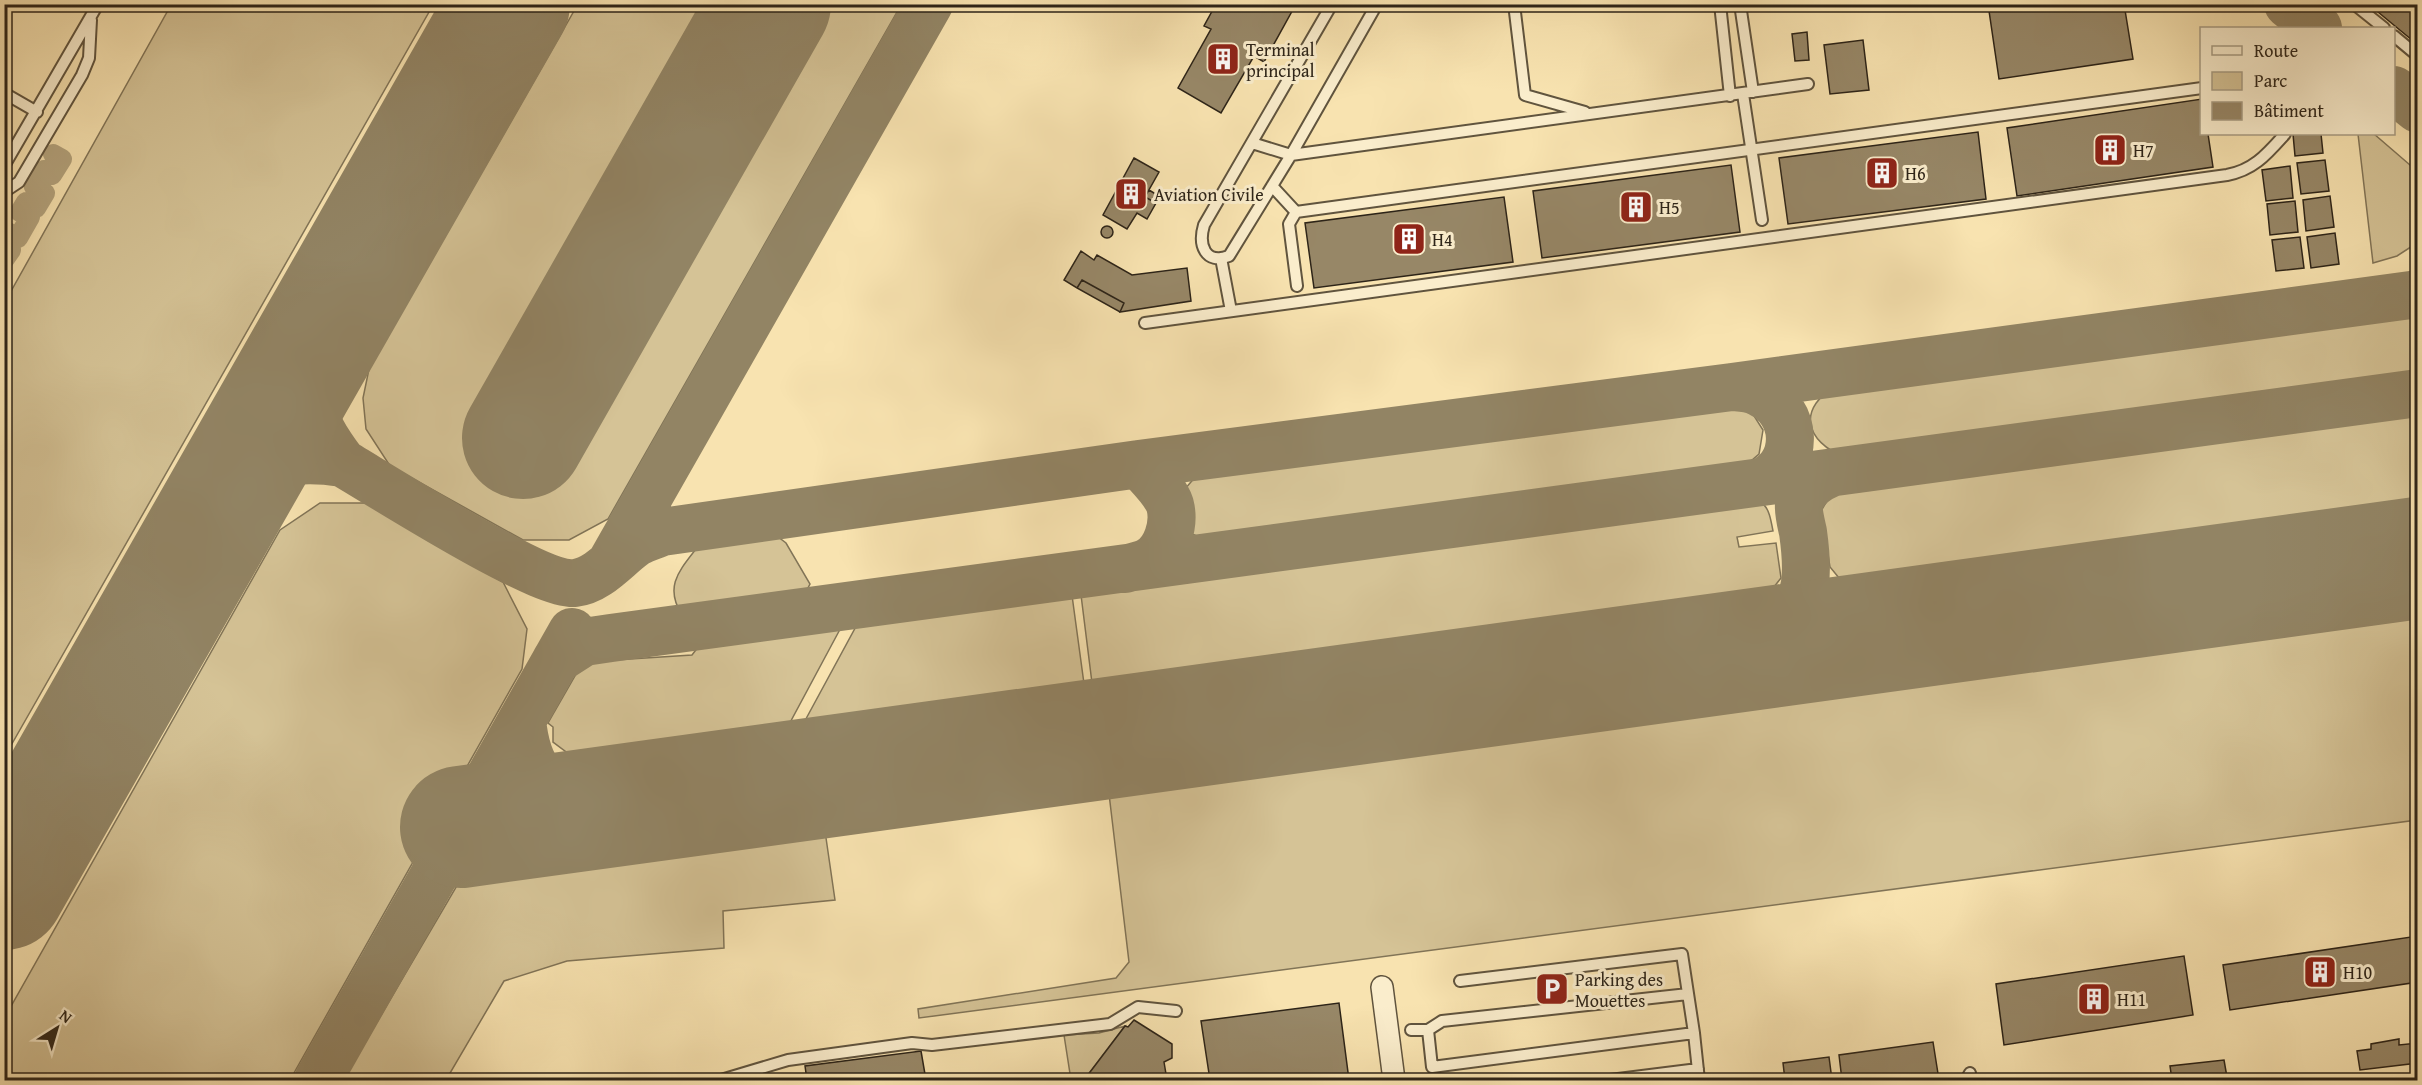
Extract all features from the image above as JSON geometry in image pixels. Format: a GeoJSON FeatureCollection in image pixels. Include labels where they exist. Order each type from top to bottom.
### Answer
{"type":"FeatureCollection","features":[{"type":"Feature","properties":{"kind":"street"},"geometry":{"type":"LineString","coordinates":[[1382,987],[1394,1080]]}},
{"type":"Feature","properties":{"kind":"lane"},"geometry":{"type":"LineString","coordinates":[[4,166],[98,4]]}},
{"type":"Feature","properties":{"kind":"lane"},"geometry":{"type":"LineString","coordinates":[[1332,4],[1204,225],[1200,238],[1204,249],[1211,257],[1229,256],[1291,155],[1377,4]]}},
{"type":"Feature","properties":{"kind":"lane"},"geometry":{"type":"LineString","coordinates":[[1514,4],[1525,94],[1589,113]]}},
{"type":"Feature","properties":{"kind":"lane"},"geometry":{"type":"LineString","coordinates":[[1720,4],[1730,96]]}},
{"type":"Feature","properties":{"kind":"lane"},"geometry":{"type":"LineString","coordinates":[[1740,4],[1748,93],[1750,148],[1762,220]]}},
{"type":"Feature","properties":{"kind":"lane"},"geometry":{"type":"LineString","coordinates":[[2354,4],[2380,27]]}},
{"type":"Feature","properties":{"kind":"lane"},"geometry":{"type":"LineString","coordinates":[[4,192],[19,182],[82,75],[89,58],[90,20]]}},
{"type":"Feature","properties":{"kind":"lane"},"geometry":{"type":"LineString","coordinates":[[2395,37],[2418,56]]}},
{"type":"Feature","properties":{"kind":"lane"},"geometry":{"type":"LineString","coordinates":[[1252,143],[1291,155],[1808,84]]}},
{"type":"Feature","properties":{"kind":"lane"},"geometry":{"type":"LineString","coordinates":[[1296,212],[1517,183],[1750,148],[2200,88]]}},
{"type":"Feature","properties":{"kind":"lane"},"geometry":{"type":"LineString","coordinates":[[4,93],[37,112]]}},
{"type":"Feature","properties":{"kind":"lane"},"geometry":{"type":"LineString","coordinates":[[1145,323],[2227,175],[2241,172],[2261,161],[2283,135]]}},
{"type":"Feature","properties":{"kind":"lane"},"geometry":{"type":"LineString","coordinates":[[1272,186],[1296,212]]}},
{"type":"Feature","properties":{"kind":"lane"},"geometry":{"type":"LineString","coordinates":[[1296,212],[1289,224],[1297,286]]}},
{"type":"Feature","properties":{"kind":"lane"},"geometry":{"type":"LineString","coordinates":[[1221,258],[1231,311]]}},
{"type":"Feature","properties":{"kind":"lane"},"geometry":{"type":"LineString","coordinates":[[1460,981],[1682,954],[1698,1075],[1611,1080]]}},
{"type":"Feature","properties":{"kind":"lane"},"geometry":{"type":"LineString","coordinates":[[1387,1032],[1428,1030],[1442,1021],[1688,994]]}},
{"type":"Feature","properties":{"kind":"lane"},"geometry":{"type":"LineString","coordinates":[[721,1080],[788,1060],[912,1043],[932,1045],[1110,1024],[1138,1007],[1176,1011]]}},
{"type":"Feature","properties":{"kind":"lane"},"geometry":{"type":"LineString","coordinates":[[1428,1030],[1432,1067],[1694,1033]]}},
{"type":"Feature","properties":{"kind":"green space"},"geometry":{"type":"Polygon","coordinates":[[[578,4],[901,5],[608,519],[569,540],[523,540],[390,466],[366,429],[363,398],[369,369],[578,4]]]}},
{"type":"Feature","properties":{"kind":"green space"},"geometry":{"type":"Polygon","coordinates":[[[171,5],[433,5],[5,756],[5,302],[171,5]]]}},
{"type":"Feature","properties":{"kind":"green space"},"geometry":{"type":"Polygon","coordinates":[[[2358,135],[2375,135],[2417,171],[2417,243],[2397,256],[2373,263],[2358,135]]]}},
{"type":"Feature","properties":{"kind":"green space"},"geometry":{"type":"Polygon","coordinates":[[[2417,303],[2417,379],[1846,458],[1821,443],[1811,424],[1811,413],[1816,403],[1825,393],[1839,384],[2417,303]]]}},
{"type":"Feature","properties":{"kind":"green space"},"geometry":{"type":"Polygon","coordinates":[[[1731,402],[1751,411],[1763,430],[1759,454],[1738,472],[1211,542],[1192,534],[1183,513],[1184,490],[1197,475],[1731,402]]]}},
{"type":"Feature","properties":{"kind":"green space"},"geometry":{"type":"Polygon","coordinates":[[[2417,406],[2417,516],[1865,591],[1844,584],[1830,567],[1821,511],[1831,494],[1851,481],[2417,406]]]}},
{"type":"Feature","properties":{"kind":"green space"},"geometry":{"type":"Polygon","coordinates":[[[1738,498],[1755,500],[1764,505],[1773,531],[1737,537],[1739,547],[1776,543],[1781,578],[1770,592],[1757,601],[1093,691],[1080,587],[1738,498]]]}},
{"type":"Feature","properties":{"kind":"green space"},"geometry":{"type":"Polygon","coordinates":[[[320,503],[367,503],[503,582],[527,629],[522,669],[290,1080],[5,1080],[5,1017],[280,530],[320,503]]]}},
{"type":"Feature","properties":{"kind":"green space"},"geometry":{"type":"Polygon","coordinates":[[[773,533],[786,543],[810,584],[802,599],[682,615],[674,595],[674,586],[681,570],[699,545],[773,533]]]}},
{"type":"Feature","properties":{"kind":"green space"},"geometry":{"type":"Polygon","coordinates":[[[1071,588],[1085,691],[801,728],[859,621],[1071,588]]]}},
{"type":"Feature","properties":{"kind":"green space"},"geometry":{"type":"Polygon","coordinates":[[[2417,601],[2417,820],[919,1018],[918,1009],[1116,978],[1129,962],[1107,777],[2417,601]]]}},
{"type":"Feature","properties":{"kind":"green space"},"geometry":{"type":"Polygon","coordinates":[[[845,620],[786,730],[591,759],[569,754],[553,742],[553,727],[548,723],[583,662],[692,655],[705,638],[845,620]]]}},
{"type":"Feature","properties":{"kind":"green space"},"geometry":{"type":"Polygon","coordinates":[[[813,819],[825,831],[835,900],[723,911],[724,948],[567,961],[504,981],[446,1080],[343,1080],[459,882],[477,869],[523,860],[695,838],[813,819]]]}},
{"type":"Feature","properties":{"kind":"green space"},"geometry":{"type":"Polygon","coordinates":[[[1125,1026],[1084,1080],[1071,1080],[1064,1035],[1099,1033],[1125,1026]]]}},
{"type":"Feature","properties":{"kind":"building","name":"Terminal principal"},"geometry":{"type":"Polygon","coordinates":[[[1216,4],[1296,4],[1264,62],[1254,56],[1221,113],[1178,88],[1211,29],[1204,26],[1216,4]]]}},
{"type":"Feature","properties":{"kind":"building"},"geometry":{"type":"Polygon","coordinates":[[[1988,4],[2124,4],[2133,59],[1999,79],[1988,4]]]}},
{"type":"Feature","properties":{"kind":"building"},"geometry":{"type":"Polygon","coordinates":[[[2385,4],[2418,4],[2418,45],[2378,12],[2385,4]]]}},
{"type":"Feature","properties":{"kind":"building"},"geometry":{"type":"Polygon","coordinates":[[[1807,32],[1809,60],[1795,61],[1792,34],[1807,32]]]}},
{"type":"Feature","properties":{"kind":"building"},"geometry":{"type":"Polygon","coordinates":[[[1863,40],[1869,90],[1830,94],[1824,45],[1863,40]]]}},
{"type":"Feature","properties":{"kind":"building","name":"H7"},"geometry":{"type":"Polygon","coordinates":[[[2200,99],[2200,135],[2208,135],[2213,167],[2017,196],[2007,128],[2200,99]]]}},
{"type":"Feature","properties":{"kind":"building","name":"H6"},"geometry":{"type":"Polygon","coordinates":[[[1978,132],[1986,199],[1788,224],[1779,158],[1978,132]]]}},
{"type":"Feature","properties":{"kind":"building"},"geometry":{"type":"Polygon","coordinates":[[[2293,135],[2321,135],[2323,153],[2295,156],[2293,135]]]}},
{"type":"Feature","properties":{"kind":"building","name":"Aviation Civile"},"geometry":{"type":"Polygon","coordinates":[[[1134,158],[1159,172],[1145,197],[1156,203],[1147,219],[1137,213],[1127,229],[1103,215],[1134,158]]]}},
{"type":"Feature","properties":{"kind":"building"},"geometry":{"type":"Polygon","coordinates":[[[2325,160],[2329,191],[2301,194],[2297,163],[2325,160]]]}},
{"type":"Feature","properties":{"kind":"building","name":"H5"},"geometry":{"type":"Polygon","coordinates":[[[1731,165],[1740,232],[1542,258],[1533,191],[1731,165]]]}},
{"type":"Feature","properties":{"kind":"building"},"geometry":{"type":"Polygon","coordinates":[[[2290,166],[2293,198],[2266,201],[2262,170],[2290,166]]]}},
{"type":"Feature","properties":{"kind":"building"},"geometry":{"type":"Polygon","coordinates":[[[1149,190],[1159,196],[1156,203],[1145,197],[1149,190]]]}},
{"type":"Feature","properties":{"kind":"building"},"geometry":{"type":"Polygon","coordinates":[[[2330,196],[2334,227],[2306,231],[2303,200],[2330,196]]]}},
{"type":"Feature","properties":{"kind":"building","name":"H4"},"geometry":{"type":"Polygon","coordinates":[[[1504,197],[1513,262],[1314,288],[1305,223],[1504,197]]]}},
{"type":"Feature","properties":{"kind":"building"},"geometry":{"type":"Polygon","coordinates":[[[2295,201],[2298,232],[2270,235],[2267,204],[2295,201]]]}},
{"type":"Feature","properties":{"kind":"building"},"geometry":{"type":"Polygon","coordinates":[[[1109,226],[1113,232],[1109,238],[1105,238],[1101,230],[1109,226]]]}},
{"type":"Feature","properties":{"kind":"building"},"geometry":{"type":"Polygon","coordinates":[[[2335,233],[2339,264],[2311,268],[2307,237],[2335,233]]]}},
{"type":"Feature","properties":{"kind":"building"},"geometry":{"type":"Polygon","coordinates":[[[2300,237],[2304,268],[2276,271],[2272,240],[2300,237]]]}},
{"type":"Feature","properties":{"kind":"building"},"geometry":{"type":"Polygon","coordinates":[[[1081,251],[1094,260],[1097,255],[1132,275],[1187,268],[1191,301],[1120,312],[1124,303],[1082,280],[1077,288],[1064,280],[1081,251]]]}},
{"type":"Feature","properties":{"kind":"building"},"geometry":{"type":"Polygon","coordinates":[[[1082,280],[1124,303],[1120,312],[1077,288],[1082,280]]]}},
{"type":"Feature","properties":{"kind":"building","name":"H10"},"geometry":{"type":"Polygon","coordinates":[[[2411,937],[2418,982],[2230,1010],[2223,965],[2411,937]]]}},
{"type":"Feature","properties":{"kind":"building","name":"H11"},"geometry":{"type":"Polygon","coordinates":[[[2184,956],[2193,1015],[2004,1045],[1996,984],[2184,956]]]}},
{"type":"Feature","properties":{"kind":"building"},"geometry":{"type":"Polygon","coordinates":[[[1339,1003],[1349,1080],[1210,1080],[1201,1021],[1339,1003]]]}},
{"type":"Feature","properties":{"kind":"building"},"geometry":{"type":"Polygon","coordinates":[[[1134,1020],[1172,1044],[1172,1058],[1164,1062],[1167,1080],[1084,1080],[1125,1026],[1128,1027],[1134,1020]]]}},
{"type":"Feature","properties":{"kind":"building"},"geometry":{"type":"Polygon","coordinates":[[[2399,1039],[2399,1045],[2418,1043],[2418,1063],[2360,1070],[2357,1051],[2371,1049],[2371,1044],[2399,1039]]]}},
{"type":"Feature","properties":{"kind":"building"},"geometry":{"type":"Polygon","coordinates":[[[1933,1042],[1939,1080],[1842,1080],[1839,1055],[1933,1042]]]}},
{"type":"Feature","properties":{"kind":"building"},"geometry":{"type":"Polygon","coordinates":[[[921,1051],[926,1080],[807,1080],[805,1066],[921,1051]]]}},
{"type":"Feature","properties":{"kind":"building"},"geometry":{"type":"Polygon","coordinates":[[[1829,1057],[1832,1080],[1785,1080],[1783,1063],[1829,1057]]]}},
{"type":"Feature","properties":{"kind":"building"},"geometry":{"type":"Polygon","coordinates":[[[2224,1060],[2227,1077],[2172,1080],[2170,1066],[2224,1060]]]}},
{"type":"Feature","properties":{"kind":"waterway"},"geometry":{"type":"LineString","coordinates":[[4,230],[18,238],[30,217],[20,212],[26,202],[36,208],[45,193],[34,187],[44,170],[52,175],[62,159],[53,154]]}},
{"type":"Feature","properties":{"kind":"waterway"},"geometry":{"type":"LineString","coordinates":[[4,246],[11,250],[4,260]]}},
{"type":"Feature","properties":{"kind":"taxiway"},"geometry":{"type":"LineString","coordinates":[[612,561],[929,4]]}},
{"type":"Feature","properties":{"kind":"taxiway"},"geometry":{"type":"LineString","coordinates":[[2288,4],[2317,27]]}},
{"type":"Feature","properties":{"kind":"taxiway"},"geometry":{"type":"LineString","coordinates":[[2395,91],[2418,109]]}},
{"type":"Feature","properties":{"kind":"taxiway"},"geometry":{"type":"LineString","coordinates":[[215,520],[243,489],[269,469],[284,463],[300,461],[343,463],[496,553],[557,580],[575,583],[592,577],[636,543],[662,532],[1139,464],[1732,387],[2418,294]]}},
{"type":"Feature","properties":{"kind":"taxiway"},"geometry":{"type":"LineString","coordinates":[[318,339],[312,376],[312,405],[322,431],[343,463]]}},
{"type":"Feature","properties":{"kind":"taxiway"},"geometry":{"type":"LineString","coordinates":[[1732,387],[1753,390],[1773,401],[1788,424],[1789,450],[1775,473],[1762,482]]}},
{"type":"Feature","properties":{"kind":"taxiway"},"geometry":{"type":"LineString","coordinates":[[556,660],[584,642],[611,638],[2418,393]]}},
{"type":"Feature","properties":{"kind":"taxiway"},"geometry":{"type":"LineString","coordinates":[[1125,569],[1148,562],[1155,557],[1165,545],[1170,529],[1171,512],[1168,499],[1139,464]]}},
{"type":"Feature","properties":{"kind":"taxiway"},"geometry":{"type":"LineString","coordinates":[[1737,651],[1773,633],[1789,619],[1797,608],[1802,597],[1806,572],[1799,504],[1811,485],[1831,473]]}},
{"type":"Feature","properties":{"kind":"taxiway"},"geometry":{"type":"LineString","coordinates":[[318,1080],[572,632]]}},
{"type":"Feature","properties":{"kind":"taxiway"},"geometry":{"type":"LineString","coordinates":[[522,720],[529,754],[543,778],[565,795],[598,808]]}},
{"type":"Feature","properties":{"kind":"runway"},"geometry":{"type":"LineString","coordinates":[[4,889],[509,4]]}},
{"type":"Feature","properties":{"kind":"runway"},"geometry":{"type":"LineString","coordinates":[[523,438],[770,4]]}},
{"type":"Feature","properties":{"kind":"runway"},"geometry":{"type":"LineString","coordinates":[[461,827],[2418,558]]}},
{"type":"Feature","properties":{"kind":"place","name":"Terminal principal"},"geometry":{"type":"Point","coordinates":[1223,59]}},
{"type":"Feature","properties":{"kind":"place","name":"H7"},"geometry":{"type":"Point","coordinates":[2110,150]}},
{"type":"Feature","properties":{"kind":"place","name":"H6"},"geometry":{"type":"Point","coordinates":[1882,173]}},
{"type":"Feature","properties":{"kind":"place","name":"Aviation Civile"},"geometry":{"type":"Point","coordinates":[1131,194]}},
{"type":"Feature","properties":{"kind":"place","name":"H5"},"geometry":{"type":"Point","coordinates":[1636,207]}},
{"type":"Feature","properties":{"kind":"place","name":"H4"},"geometry":{"type":"Point","coordinates":[1409,239]}},
{"type":"Feature","properties":{"kind":"place","name":"H10"},"geometry":{"type":"Point","coordinates":[2320,972]}},
{"type":"Feature","properties":{"kind":"place","name":"Parking des Mouettes"},"geometry":{"type":"Point","coordinates":[1552,989]}},
{"type":"Feature","properties":{"kind":"place","name":"H11"},"geometry":{"type":"Point","coordinates":[2094,999]}}]}
